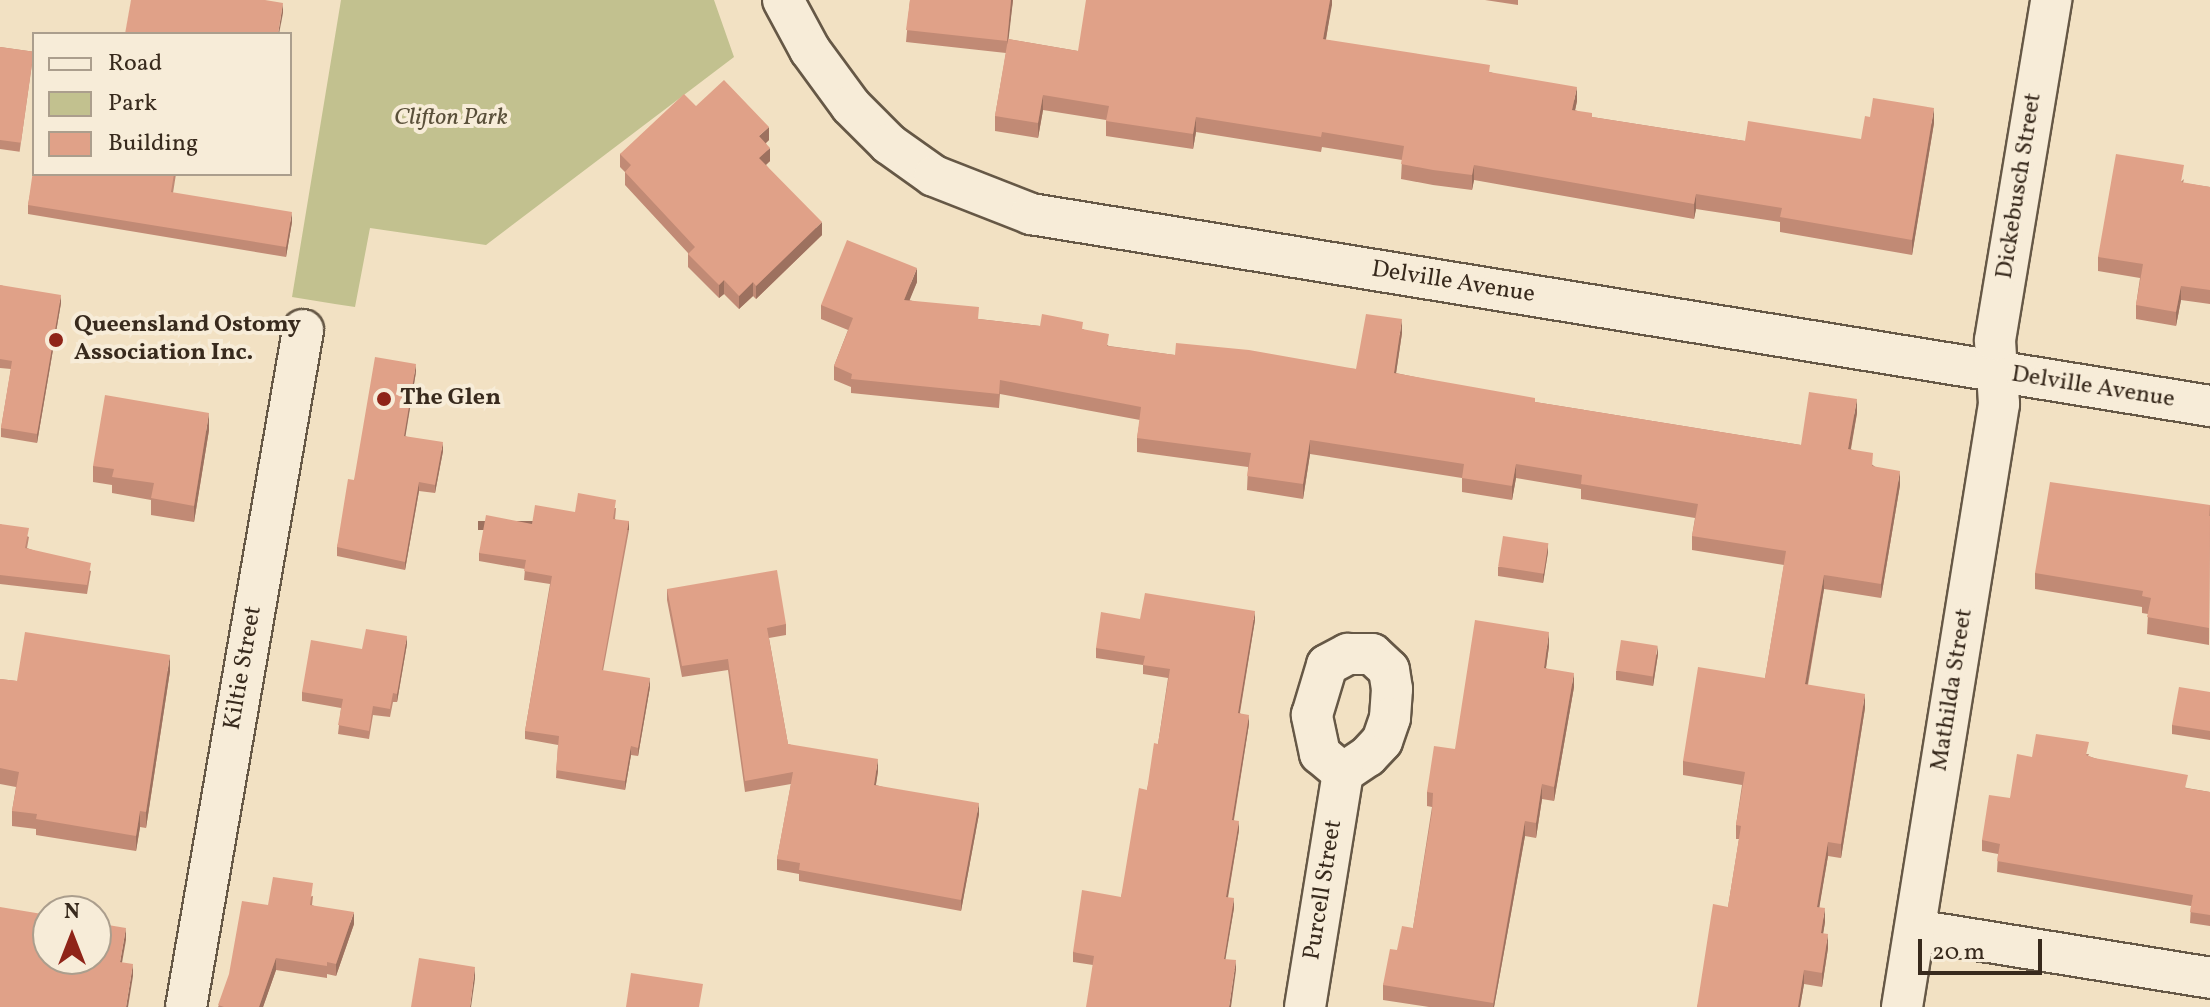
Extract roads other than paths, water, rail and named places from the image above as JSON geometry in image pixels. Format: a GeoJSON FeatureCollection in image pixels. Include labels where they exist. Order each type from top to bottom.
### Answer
{"type":"FeatureCollection","features":[{"type":"Feature","properties":{"kind":"street","name":"Delville Avenue"},"geometry":{"type":"LineString","coordinates":[[783,0],[810,50],[851,106],[889,144],[934,176],[1031,214],[2210,406]]}},
{"type":"Feature","properties":{"kind":"street","name":"Dickebusch Street"},"geometry":{"type":"LineString","coordinates":[[1996,372],[1995,340],[2051,0]]}},
{"type":"Feature","properties":{"kind":"street","name":"Kiltie Street"},"geometry":{"type":"LineString","coordinates":[[186,1007],[303,330]]}},
{"type":"Feature","properties":{"kind":"street","name":"Mathilda Street"},"geometry":{"type":"LineString","coordinates":[[1902,1007],[1999,404],[1996,372]]}},
{"type":"Feature","properties":{"kind":"street","name":"Purcell Street"},"geometry":{"type":"LineString","coordinates":[[1305,1007],[1343,773]]}},
{"type":"Feature","properties":{"kind":"street"},"geometry":{"type":"LineString","coordinates":[[1915,930],[2210,978]]}},
{"type":"Feature","properties":{"kind":"place","name":"Queensland Ostomy Association Inc."},"geometry":{"type":"Point","coordinates":[56,340]}},
{"type":"Feature","properties":{"kind":"place","name":"The Glen"},"geometry":{"type":"Point","coordinates":[384,399]}},
{"type":"Feature","properties":{"kind":"park label","name":"Clifton Park"},"geometry":{"type":"Point","coordinates":[451,119]}}]}
